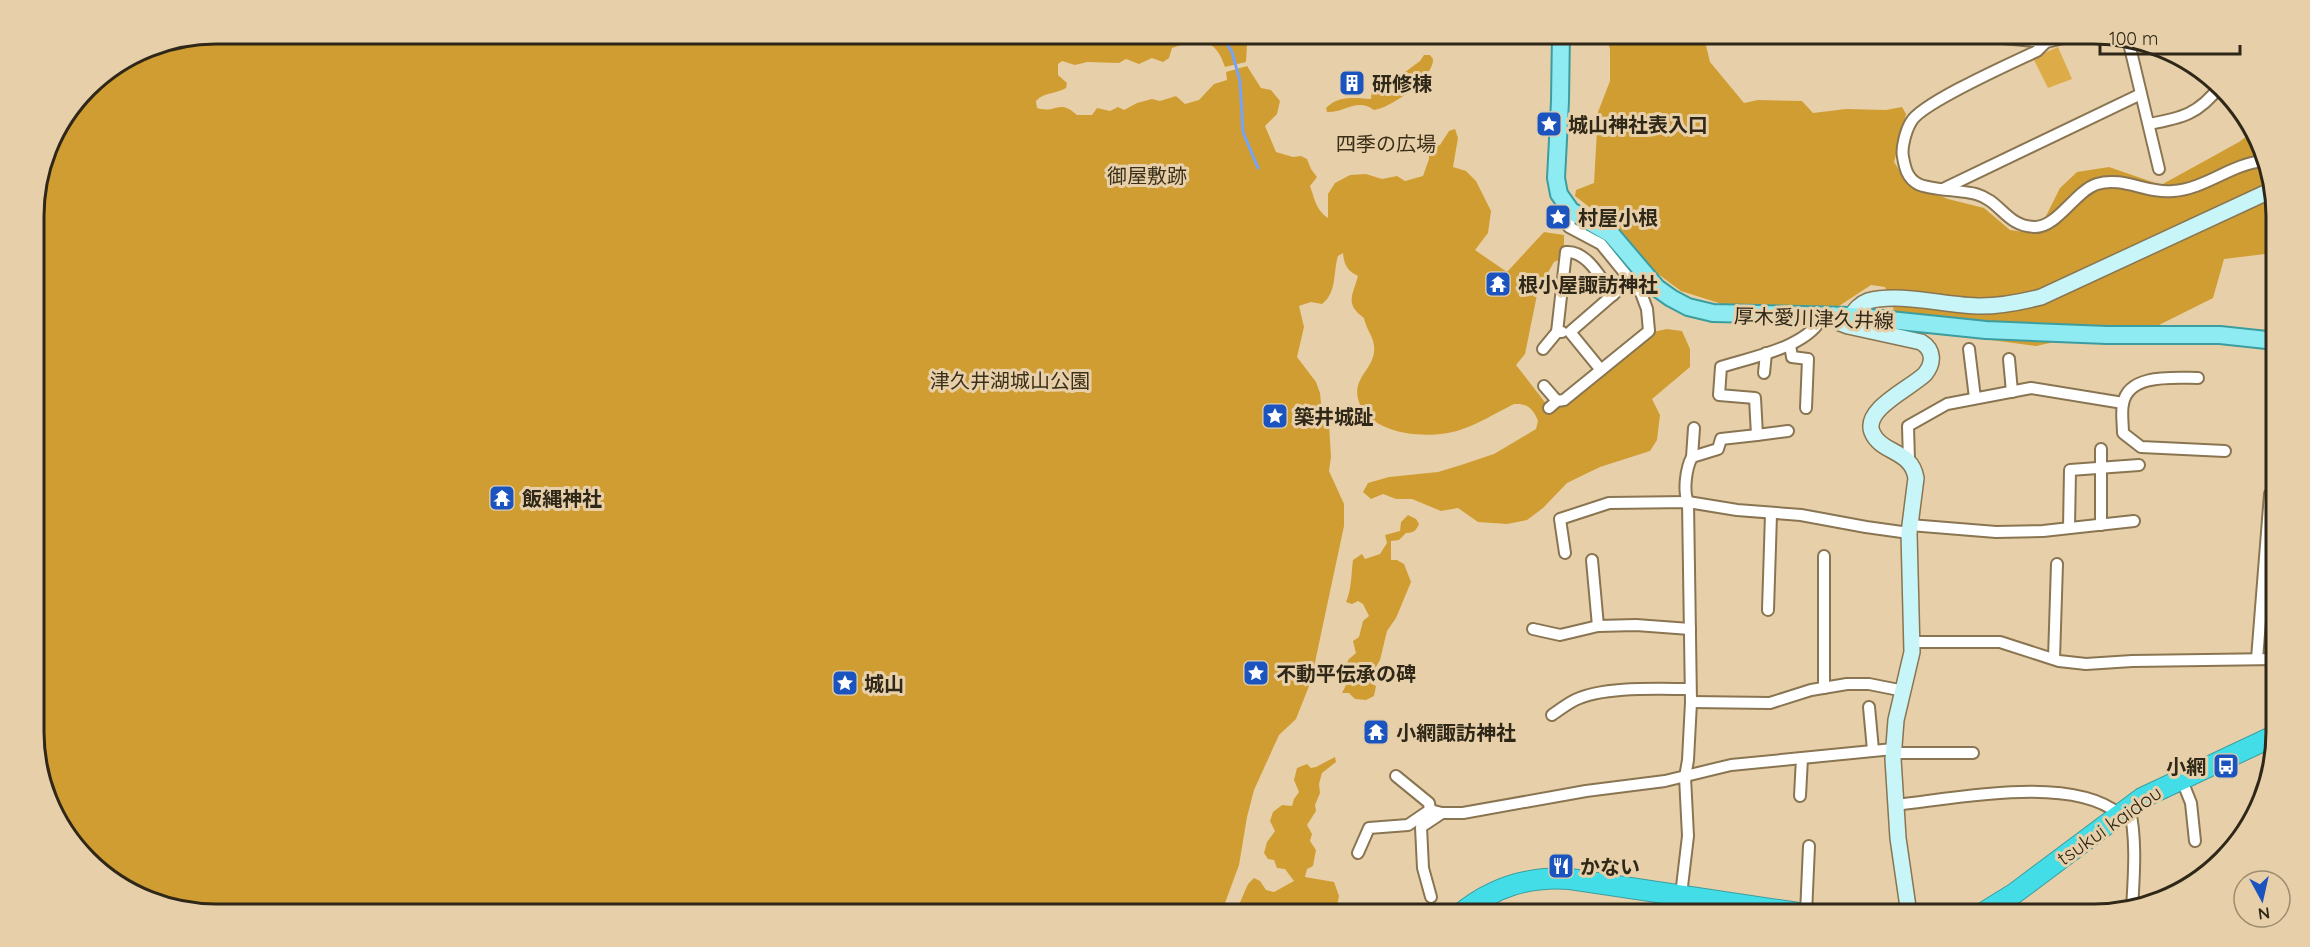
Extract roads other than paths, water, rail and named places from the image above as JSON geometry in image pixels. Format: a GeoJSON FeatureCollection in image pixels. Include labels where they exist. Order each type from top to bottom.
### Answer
{"type":"FeatureCollection","features":[{"type":"Feature","properties":{"kind":"highway","name":"tsukui kaidou"},"geometry":{"type":"LineString","coordinates":[[1999,903],[2124,810],[2181,778],[2266,740]]}},
{"type":"Feature","properties":{"kind":"highway"},"geometry":{"type":"LineString","coordinates":[[1477,903],[1501,888],[1542,878],[1570,879],[1681,895],[1702,903]]}},
{"type":"Feature","properties":{"kind":"main road"},"geometry":{"type":"LineString","coordinates":[[1561,44],[1556,182],[1561,198],[1571,211]]}},
{"type":"Feature","properties":{"kind":"main road","name":"厚木愛川津久井線"},"geometry":{"type":"LineString","coordinates":[[1571,211],[1611,234],[1657,288],[1671,298],[1688,307],[1722,314],[1851,316],[1986,330],[2107,336],[2213,334],[2266,340]]}},
{"type":"Feature","properties":{"kind":"street"},"geometry":{"type":"LineString","coordinates":[[2044,44],[2037,51],[1946,95],[1921,111],[1911,121],[1902,152],[1906,173],[1918,184],[1978,195],[1993,202],[2016,224],[2036,228],[2049,223],[2097,184],[2120,181],[2170,192],[2188,189],[2249,162],[2257,161]]}},
{"type":"Feature","properties":{"kind":"street"},"geometry":{"type":"LineString","coordinates":[[2130,48],[2159,169]]}},
{"type":"Feature","properties":{"kind":"street"},"geometry":{"type":"LineString","coordinates":[[2149,124],[2192,113],[2208,102],[2215,93]]}},
{"type":"Feature","properties":{"kind":"street"},"geometry":{"type":"LineString","coordinates":[[1945,188],[2141,94]]}},
{"type":"Feature","properties":{"kind":"street"},"geometry":{"type":"LineString","coordinates":[[1851,316],[1857,307],[1866,302],[1878,300],[1912,300],[1982,306],[2002,305],[2041,297],[2265,193]]}},
{"type":"Feature","properties":{"kind":"street"},"geometry":{"type":"LineString","coordinates":[[1544,386],[1553,404],[1564,400],[1649,331],[1645,301],[1641,293],[1600,244],[1569,227],[1571,211]]}},
{"type":"Feature","properties":{"kind":"street"},"geometry":{"type":"LineString","coordinates":[[1543,349],[1557,332],[1566,252],[1573,251],[1586,260],[1613,295]]}},
{"type":"Feature","properties":{"kind":"street"},"geometry":{"type":"LineString","coordinates":[[1557,332],[1570,332],[1630,280]]}},
{"type":"Feature","properties":{"kind":"street"},"geometry":{"type":"LineString","coordinates":[[1757,435],[1755,398],[1719,395],[1721,367],[1790,345],[1828,315],[1845,325],[1914,339],[1929,348],[1932,358],[1930,368],[1915,383],[1877,410],[1871,423],[1871,429],[1877,440],[1909,461]]}},
{"type":"Feature","properties":{"kind":"street"},"geometry":{"type":"LineString","coordinates":[[1570,332],[1600,370]]}},
{"type":"Feature","properties":{"kind":"street"},"geometry":{"type":"LineString","coordinates":[[1790,345],[1792,357],[1808,359],[1806,408]]}},
{"type":"Feature","properties":{"kind":"street"},"geometry":{"type":"LineString","coordinates":[[1969,349],[1975,398]]}},
{"type":"Feature","properties":{"kind":"street"},"geometry":{"type":"LineString","coordinates":[[1764,373],[1766,353]]}},
{"type":"Feature","properties":{"kind":"street"},"geometry":{"type":"LineString","coordinates":[[2009,359],[2012,392]]}},
{"type":"Feature","properties":{"kind":"street"},"geometry":{"type":"LineString","coordinates":[[2198,378],[2145,381],[2132,387],[2123,403],[2123,433],[2141,447],[2225,451]]}},
{"type":"Feature","properties":{"kind":"street"},"geometry":{"type":"LineString","coordinates":[[1908,903],[1895,805],[1893,751],[1896,720],[1912,660],[1913,642],[1909,529],[1916,478],[1909,461],[1908,426],[1947,404],[2031,388],[2123,403]]}},
{"type":"Feature","properties":{"kind":"street"},"geometry":{"type":"LineString","coordinates":[[1681,895],[1688,836],[1685,777],[1691,702],[1688,502],[1685,495],[1689,463],[1692,457],[1694,428]]}},
{"type":"Feature","properties":{"kind":"street"},"geometry":{"type":"LineString","coordinates":[[1692,457],[1718,449],[1721,439],[1788,431]]}},
{"type":"Feature","properties":{"kind":"street"},"geometry":{"type":"LineString","coordinates":[[2101,449],[2101,525]]}},
{"type":"Feature","properties":{"kind":"street"},"geometry":{"type":"LineString","coordinates":[[2069,528],[2070,470],[2139,465]]}},
{"type":"Feature","properties":{"kind":"street"},"geometry":{"type":"LineString","coordinates":[[1565,553],[1560,519],[1609,503],[1688,502],[1772,514],[1802,515],[1866,527],[1909,529],[1996,532],[2134,522]]}},
{"type":"Feature","properties":{"kind":"street"},"geometry":{"type":"LineString","coordinates":[[1768,610],[1772,514]]}},
{"type":"Feature","properties":{"kind":"street"},"geometry":{"type":"LineString","coordinates":[[2257,659],[2266,545]]}},
{"type":"Feature","properties":{"kind":"street"},"geometry":{"type":"LineString","coordinates":[[1824,556],[1824,688]]}},
{"type":"Feature","properties":{"kind":"street"},"geometry":{"type":"LineString","coordinates":[[1592,560],[1598,626]]}},
{"type":"Feature","properties":{"kind":"street"},"geometry":{"type":"LineString","coordinates":[[2054,659],[2057,564]]}},
{"type":"Feature","properties":{"kind":"street"},"geometry":{"type":"LineString","coordinates":[[1533,629],[1560,635],[1598,626],[1636,625],[1690,629]]}},
{"type":"Feature","properties":{"kind":"street"},"geometry":{"type":"LineString","coordinates":[[1913,642],[2000,642],[2054,659],[2086,664],[2266,659]]}},
{"type":"Feature","properties":{"kind":"street"},"geometry":{"type":"LineString","coordinates":[[1691,702],[1770,703],[1824,688],[1869,684],[1904,691]]}},
{"type":"Feature","properties":{"kind":"street"},"geometry":{"type":"LineString","coordinates":[[1552,715],[1576,699],[1605,692],[1649,688],[1690,689]]}},
{"type":"Feature","properties":{"kind":"street"},"geometry":{"type":"LineString","coordinates":[[1869,707],[1873,750]]}},
{"type":"Feature","properties":{"kind":"street"},"geometry":{"type":"LineString","coordinates":[[1358,853],[1369,828],[1408,825],[1430,810],[1443,813],[1463,813],[1586,791],[1685,777],[1731,765],[1873,750],[1973,753]]}},
{"type":"Feature","properties":{"kind":"street"},"geometry":{"type":"LineString","coordinates":[[1800,796],[1802,758]]}},
{"type":"Feature","properties":{"kind":"street"},"geometry":{"type":"LineString","coordinates":[[1396,776],[1429,803],[1430,810]]}},
{"type":"Feature","properties":{"kind":"street"},"geometry":{"type":"LineString","coordinates":[[2181,778],[2191,803],[2195,841]]}},
{"type":"Feature","properties":{"kind":"street"},"geometry":{"type":"LineString","coordinates":[[1895,805],[1980,795],[2051,793],[2082,797],[2124,810],[2133,820],[2132,899]]}},
{"type":"Feature","properties":{"kind":"street"},"geometry":{"type":"LineString","coordinates":[[1431,897],[1423,868],[1421,827],[1443,813]]}},
{"type":"Feature","properties":{"kind":"street"},"geometry":{"type":"LineString","coordinates":[[1806,903],[1809,846]]}},
{"type":"Feature","properties":{"kind":"waterway"},"geometry":{"type":"LineString","coordinates":[[1227,44],[1232,52],[1240,81],[1243,132],[1258,168]]}},
{"type":"Feature","properties":{"kind":"place","name":"研修棟"},"geometry":{"type":"Point","coordinates":[1352,83]}},
{"type":"Feature","properties":{"kind":"place","name":"城山神社表入口"},"geometry":{"type":"Point","coordinates":[1549,124]}},
{"type":"Feature","properties":{"kind":"place","name":"村屋小根"},"geometry":{"type":"Point","coordinates":[1558,217]}},
{"type":"Feature","properties":{"kind":"place","name":"根小屋諏訪神社"},"geometry":{"type":"Point","coordinates":[1498,284]}},
{"type":"Feature","properties":{"kind":"place","name":"築井城趾"},"geometry":{"type":"Point","coordinates":[1275,416]}},
{"type":"Feature","properties":{"kind":"place","name":"飯縄神社"},"geometry":{"type":"Point","coordinates":[502,498]}},
{"type":"Feature","properties":{"kind":"place","name":"不動平伝承の碑"},"geometry":{"type":"Point","coordinates":[1256,673]}},
{"type":"Feature","properties":{"kind":"place","name":"城山"},"geometry":{"type":"Point","coordinates":[845,683]}},
{"type":"Feature","properties":{"kind":"place","name":"小網諏訪神社"},"geometry":{"type":"Point","coordinates":[1376,732]}},
{"type":"Feature","properties":{"kind":"place","name":"小網"},"geometry":{"type":"Point","coordinates":[2226,766]}},
{"type":"Feature","properties":{"kind":"place","name":"かない"},"geometry":{"type":"Point","coordinates":[1561,866]}},
{"type":"Feature","properties":{"kind":"park label","name":"四季の広場"},"geometry":{"type":"Point","coordinates":[1386,143]}},
{"type":"Feature","properties":{"kind":"park label","name":"御屋敷跡"},"geometry":{"type":"Point","coordinates":[1147,175]}},
{"type":"Feature","properties":{"kind":"park label","name":"津久井湖城山公園"},"geometry":{"type":"Point","coordinates":[1010,380]}}]}
